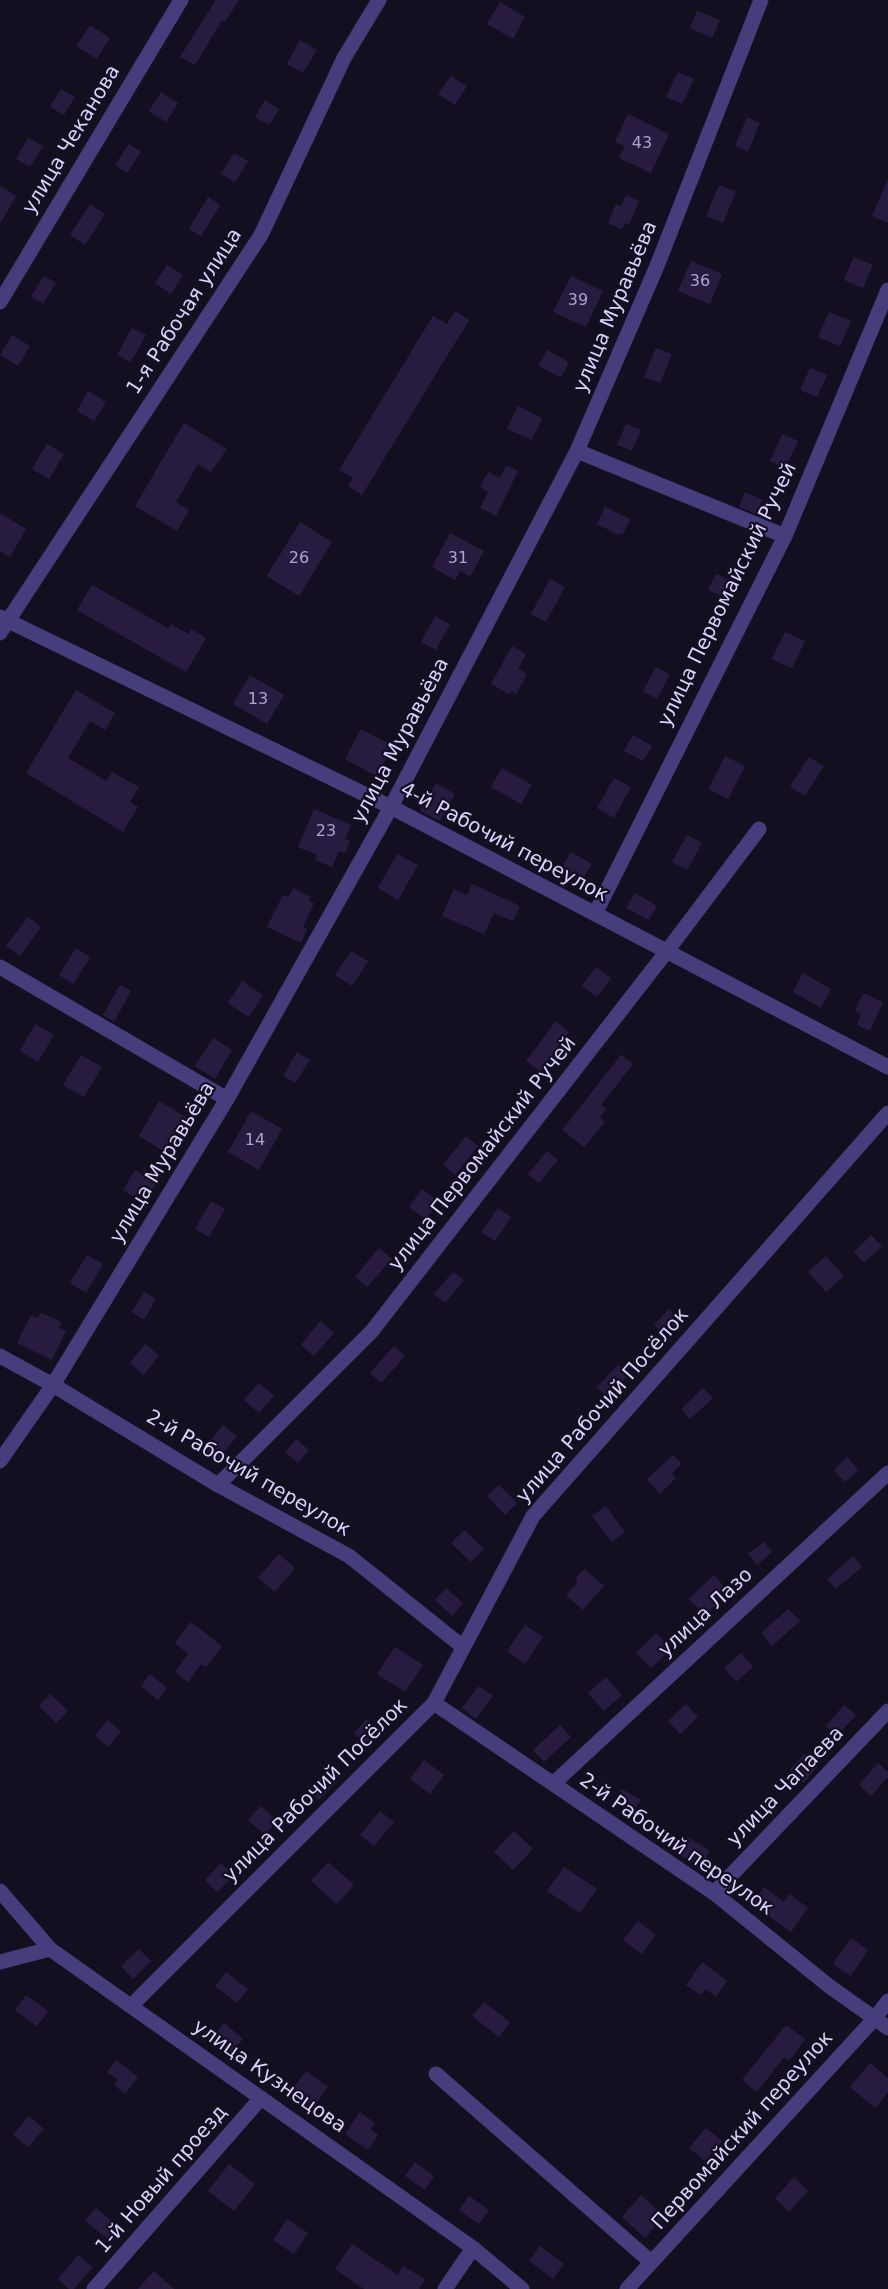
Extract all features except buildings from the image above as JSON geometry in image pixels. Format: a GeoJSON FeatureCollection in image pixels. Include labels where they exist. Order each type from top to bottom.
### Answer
{"type":"FeatureCollection","features":[{"type":"Feature","properties":{"kind":"street","name":"улица Чеканова"},"geometry":{"type":"LineString","coordinates":[[0,302],[181,0]]}},
{"type":"Feature","properties":{"kind":"street","name":"1-я Рабочая улица"},"geometry":{"type":"LineString","coordinates":[[2,623],[261,236],[344,58],[379,0]]}},
{"type":"Feature","properties":{"kind":"street","name":"улица Муравьёва"},"geometry":{"type":"LineString","coordinates":[[0,1461],[53,1384],[227,1099],[391,807],[577,451],[657,266],[760,0]]}},
{"type":"Feature","properties":{"kind":"street","name":"улица Первомайский Ручей"},"geometry":{"type":"LineString","coordinates":[[595,914],[785,536],[888,290]]}},
{"type":"Feature","properties":{"kind":"street"},"geometry":{"type":"LineString","coordinates":[[577,451],[785,536]]}},
{"type":"Feature","properties":{"kind":"street","name":"4-й Рабочий переулок"},"geometry":{"type":"LineString","coordinates":[[2,623],[391,807],[888,1067]]}},
{"type":"Feature","properties":{"kind":"street","name":"улица Первомайский Ручей"},"geometry":{"type":"LineString","coordinates":[[218,1485],[372,1331],[759,830]]}},
{"type":"Feature","properties":{"kind":"street"},"geometry":{"type":"LineString","coordinates":[[0,967],[227,1099]]}},
{"type":"Feature","properties":{"kind":"street","name":"улица Рабочий Посёлок"},"geometry":{"type":"LineString","coordinates":[[131,2006],[434,1703],[532,1516],[888,1113]]}},
{"type":"Feature","properties":{"kind":"street","name":"2-й Рабочий переулок"},"geometry":{"type":"LineString","coordinates":[[0,1356],[53,1384],[218,1485],[349,1556],[464,1647]]}},
{"type":"Feature","properties":{"kind":"street","name":"улица Лазо"},"geometry":{"type":"LineString","coordinates":[[554,1784],[888,1473]]}},
{"type":"Feature","properties":{"kind":"street","name":"2-й Рабочий переулок"},"geometry":{"type":"LineString","coordinates":[[434,1703],[714,1893],[829,1986],[888,2028]]}},
{"type":"Feature","properties":{"kind":"street","name":"улица Чапаева"},"geometry":{"type":"LineString","coordinates":[[714,1893],[888,1711]]}},
{"type":"Feature","properties":{"kind":"street","name":"улица Кузнецова"},"geometry":{"type":"LineString","coordinates":[[0,1891],[50,1949],[473,2248],[522,2289]]}},
{"type":"Feature","properties":{"kind":"street"},"geometry":{"type":"LineString","coordinates":[[0,1962],[50,1949]]}},
{"type":"Feature","properties":{"kind":"street","name":"Первомайский переулок"},"geometry":{"type":"LineString","coordinates":[[627,2289],[888,2001]]}},
{"type":"Feature","properties":{"kind":"street"},"geometry":{"type":"LineString","coordinates":[[436,2074],[651,2262]]}},
{"type":"Feature","properties":{"kind":"street","name":"1-й Новый проезд"},"geometry":{"type":"LineString","coordinates":[[94,2289],[261,2098]]}},
{"type":"Feature","properties":{"kind":"street"},"geometry":{"type":"LineString","coordinates":[[445,2289],[473,2248]]}}]}
